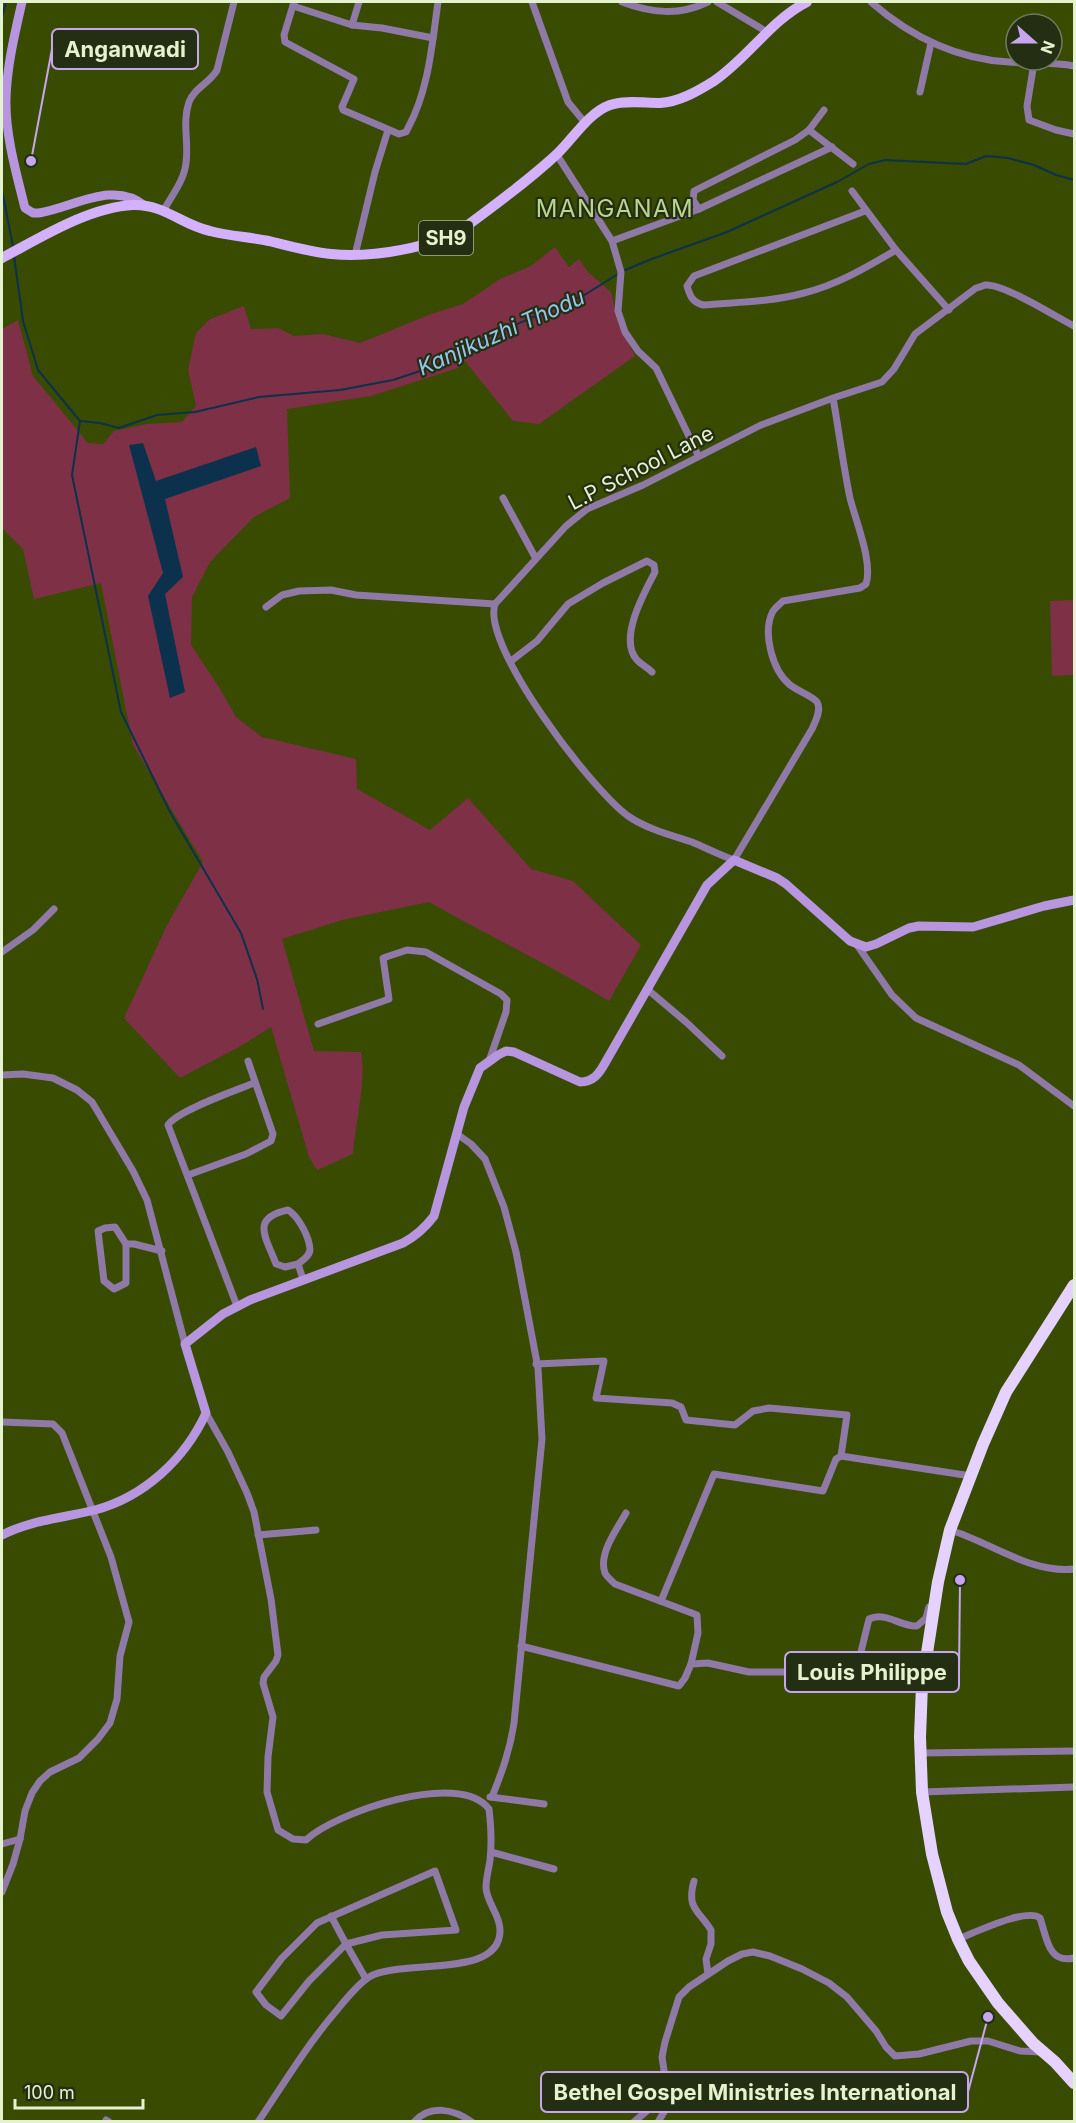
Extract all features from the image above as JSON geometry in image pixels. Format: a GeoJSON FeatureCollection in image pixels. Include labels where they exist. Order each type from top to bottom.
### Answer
{"type":"FeatureCollection","features":[{"type":"Feature","properties":{"kind":"highway"},"geometry":{"type":"LineString","coordinates":[[1074,1286],[1006,1392],[950,1530],[938,1582],[922,1685],[920,1753],[922,1792],[932,1854],[947,1912],[958,1939],[969,1961],[998,2003],[1033,2043],[1074,2083]]}},
{"type":"Feature","properties":{"kind":"main road"},"geometry":{"type":"LineString","coordinates":[[22,2],[10,55],[4,113],[25,208],[33,213],[50,211],[112,194],[128,195],[145,206]]}},
{"type":"Feature","properties":{"kind":"main road","name":"SH9"},"geometry":{"type":"LineString","coordinates":[[2,257],[81,218],[116,208],[145,206],[164,210],[208,231],[330,254],[355,255],[412,247],[453,236],[557,155],[598,111],[610,105],[663,103],[691,93],[733,67],[767,32],[807,2]]}},
{"type":"Feature","properties":{"kind":"main road"},"geometry":{"type":"LineString","coordinates":[[2,1535],[32,1523],[93,1510],[124,1500],[164,1471],[191,1441],[206,1413],[185,1344],[210,1323],[237,1306],[303,1279],[403,1244],[426,1227],[434,1216],[464,1107],[480,1068],[489,1061],[506,1051],[514,1052],[579,1082],[588,1082],[600,1071],[707,885],[734,860],[786,884],[838,932],[857,945],[866,947],[909,927],[973,927],[1044,906],[1074,900]]}},
{"type":"Feature","properties":{"kind":"street"},"geometry":{"type":"LineString","coordinates":[[164,210],[180,183],[186,166],[186,121],[189,99],[213,77],[217,70],[234,2]]}},
{"type":"Feature","properties":{"kind":"street"},"geometry":{"type":"LineString","coordinates":[[351,26],[359,2]]}},
{"type":"Feature","properties":{"kind":"street"},"geometry":{"type":"LineString","coordinates":[[433,38],[389,29],[351,26],[294,4],[284,35],[285,42],[351,77],[353,82],[342,106],[343,110],[399,134],[403,133],[415,116],[429,66],[433,38],[438,2]]}},
{"type":"Feature","properties":{"kind":"street"},"geometry":{"type":"LineString","coordinates":[[532,2],[568,102],[586,124]]}},
{"type":"Feature","properties":{"kind":"street"},"geometry":{"type":"LineString","coordinates":[[622,2],[662,13],[685,10],[708,2]]}},
{"type":"Feature","properties":{"kind":"street"},"geometry":{"type":"LineString","coordinates":[[717,2],[767,32]]}},
{"type":"Feature","properties":{"kind":"street"},"geometry":{"type":"LineString","coordinates":[[871,2],[917,36],[931,43],[987,59],[1004,60]]}},
{"type":"Feature","properties":{"kind":"street"},"geometry":{"type":"LineString","coordinates":[[920,92],[926,56],[931,43]]}},
{"type":"Feature","properties":{"kind":"street"},"geometry":{"type":"LineString","coordinates":[[1033,72],[1027,106],[1029,120],[1074,134]]}},
{"type":"Feature","properties":{"kind":"street"},"geometry":{"type":"LineString","coordinates":[[699,209],[693,200],[694,191],[776,151],[809,130],[824,110]]}},
{"type":"Feature","properties":{"kind":"street"},"geometry":{"type":"LineString","coordinates":[[355,255],[387,130]]}},
{"type":"Feature","properties":{"kind":"street"},"geometry":{"type":"LineString","coordinates":[[809,130],[853,164]]}},
{"type":"Feature","properties":{"kind":"street"},"geometry":{"type":"LineString","coordinates":[[612,242],[699,209],[832,147]]}},
{"type":"Feature","properties":{"kind":"street"},"geometry":{"type":"LineString","coordinates":[[557,155],[612,242],[621,272],[618,299],[620,320],[638,351],[656,368],[698,455]]}},
{"type":"Feature","properties":{"kind":"street"},"geometry":{"type":"LineString","coordinates":[[852,191],[896,250],[949,310]]}},
{"type":"Feature","properties":{"kind":"street"},"geometry":{"type":"LineString","coordinates":[[865,211],[694,276],[687,286],[690,297],[695,303],[703,305],[778,299],[806,293],[850,276],[896,250]]}},
{"type":"Feature","properties":{"kind":"street","name":"L.P School Lane"},"geometry":{"type":"LineString","coordinates":[[495,604],[535,558],[566,526],[587,509],[643,485],[698,455],[761,425],[882,382],[889,377],[915,334],[976,288],[985,285],[994,286],[1023,298],[1074,326]]}},
{"type":"Feature","properties":{"kind":"street"},"geometry":{"type":"LineString","coordinates":[[266,607],[282,595],[310,590],[495,604],[494,622],[511,662],[566,750],[615,805],[641,824],[734,860],[812,729],[819,710],[815,699],[788,684],[771,658],[769,629],[774,610],[783,601],[860,588],[866,584],[868,578],[850,498],[833,398]]}},
{"type":"Feature","properties":{"kind":"street"},"geometry":{"type":"LineString","coordinates":[[503,498],[535,558]]}},
{"type":"Feature","properties":{"kind":"street"},"geometry":{"type":"LineString","coordinates":[[511,662],[537,641],[568,604],[647,561],[654,565],[655,572],[632,624],[630,645],[636,659],[652,672]]}},
{"type":"Feature","properties":{"kind":"street"},"geometry":{"type":"LineString","coordinates":[[2,952],[33,930],[54,909]]}},
{"type":"Feature","properties":{"kind":"street"},"geometry":{"type":"LineString","coordinates":[[857,945],[892,995],[916,1018],[1019,1065],[1074,1106]]}},
{"type":"Feature","properties":{"kind":"street"},"geometry":{"type":"LineString","coordinates":[[318,1024],[389,999],[383,958],[407,950],[426,952],[501,994],[507,1000],[506,1012],[489,1061]]}},
{"type":"Feature","properties":{"kind":"street"},"geometry":{"type":"LineString","coordinates":[[647,989],[722,1056]]}},
{"type":"Feature","properties":{"kind":"street"},"geometry":{"type":"LineString","coordinates":[[188,1175],[246,1154],[271,1141],[273,1134],[248,1061]]}},
{"type":"Feature","properties":{"kind":"street"},"geometry":{"type":"LineString","coordinates":[[2,1075],[53,1078],[77,1090],[92,1102],[133,1171],[147,1200],[185,1344]]}},
{"type":"Feature","properties":{"kind":"street"},"geometry":{"type":"LineString","coordinates":[[237,1306],[168,1125],[170,1121],[192,1109],[254,1083]]}},
{"type":"Feature","properties":{"kind":"street"},"geometry":{"type":"LineString","coordinates":[[457,1134],[479,1150],[485,1159],[504,1208],[516,1252],[538,1368],[542,1439],[511,1744],[492,1797]]}},
{"type":"Feature","properties":{"kind":"street"},"geometry":{"type":"LineString","coordinates":[[288,1210],[300,1221],[310,1248],[308,1257],[298,1264],[285,1267],[276,1264],[263,1228],[266,1219],[273,1213],[288,1210]]}},
{"type":"Feature","properties":{"kind":"street"},"geometry":{"type":"LineString","coordinates":[[115,1227],[126,1244],[126,1283],[114,1289],[104,1281],[98,1231],[115,1227]]}},
{"type":"Feature","properties":{"kind":"street"},"geometry":{"type":"LineString","coordinates":[[126,1244],[162,1251]]}},
{"type":"Feature","properties":{"kind":"street"},"geometry":{"type":"LineString","coordinates":[[298,1264],[303,1279]]}},
{"type":"Feature","properties":{"kind":"street"},"geometry":{"type":"LineString","coordinates":[[536,1364],[604,1361],[596,1398],[672,1403],[681,1407],[686,1420],[735,1425],[745,1415],[769,1408],[846,1415],[841,1456]]}},
{"type":"Feature","properties":{"kind":"street"},"geometry":{"type":"LineString","coordinates":[[206,1413],[247,1493],[271,1599],[278,1648],[276,1661],[264,1677],[263,1683],[273,1717],[267,1792],[278,1830],[293,1839],[306,1840],[313,1832],[331,1822],[413,1796],[446,1792],[479,1799],[489,1809],[491,1852],[486,1886],[500,1931],[494,1948],[486,1956],[476,1960],[462,1964],[391,1969],[366,1979],[314,2037],[258,2121]]}},
{"type":"Feature","properties":{"kind":"street"},"geometry":{"type":"LineString","coordinates":[[2,1422],[47,1423],[58,1426],[78,1470],[111,1557],[129,1622],[120,1656],[117,1699],[110,1723],[79,1758],[50,1772],[32,1793],[25,1811],[13,1864],[2,1892]]}},
{"type":"Feature","properties":{"kind":"street"},"geometry":{"type":"LineString","coordinates":[[661,1601],[714,1474],[823,1491],[836,1459],[841,1456],[971,1476]]}},
{"type":"Feature","properties":{"kind":"street"},"geometry":{"type":"LineString","coordinates":[[521,1646],[679,1686],[691,1664],[698,1633],[697,1615],[615,1584],[605,1574],[604,1560],[611,1539],[626,1513]]}},
{"type":"Feature","properties":{"kind":"street"},"geometry":{"type":"LineString","coordinates":[[258,1535],[316,1530]]}},
{"type":"Feature","properties":{"kind":"street"},"geometry":{"type":"LineString","coordinates":[[950,1530],[1045,1568],[1074,1569]]}},
{"type":"Feature","properties":{"kind":"street"},"geometry":{"type":"LineString","coordinates":[[691,1664],[719,1664],[760,1672],[847,1670],[858,1664],[869,1619],[885,1617],[917,1626],[926,1617],[938,1582]]}},
{"type":"Feature","properties":{"kind":"street"},"geometry":{"type":"LineString","coordinates":[[920,1753],[1074,1751]]}},
{"type":"Feature","properties":{"kind":"street"},"geometry":{"type":"LineString","coordinates":[[922,1792],[1074,1787]]}},
{"type":"Feature","properties":{"kind":"street"},"geometry":{"type":"LineString","coordinates":[[479,1799],[492,1797],[544,1804]]}},
{"type":"Feature","properties":{"kind":"street"},"geometry":{"type":"LineString","coordinates":[[2,1845],[20,1839]]}},
{"type":"Feature","properties":{"kind":"street"},"geometry":{"type":"LineString","coordinates":[[491,1852],[554,1869]]}},
{"type":"Feature","properties":{"kind":"street"},"geometry":{"type":"LineString","coordinates":[[435,1871],[456,1930],[382,1935],[346,1944],[309,1981],[281,2016],[266,2005],[256,1992],[282,1958],[317,1923],[435,1871]]}},
{"type":"Feature","properties":{"kind":"street"},"geometry":{"type":"LineString","coordinates":[[694,1881],[692,1901],[698,1916],[711,1930],[711,1944],[706,1959],[708,1974]]}},
{"type":"Feature","properties":{"kind":"street"},"geometry":{"type":"LineString","coordinates":[[958,1939],[1014,1918],[1037,1915],[1049,1947],[1056,1957],[1065,1960],[1074,1958]]}},
{"type":"Feature","properties":{"kind":"street"},"geometry":{"type":"LineString","coordinates":[[331,1916],[366,1979]]}},
{"type":"Feature","properties":{"kind":"street"},"geometry":{"type":"LineString","coordinates":[[658,2121],[664,2112],[670,2093],[664,2084],[662,2057],[664,2042],[679,1997],[708,1974],[742,1954],[753,1952],[770,1956],[821,1978],[847,1997],[895,2056],[919,2054],[971,2040],[998,2043],[1020,2051],[1044,2052]]}},
{"type":"Feature","properties":{"kind":"street"},"geometry":{"type":"LineString","coordinates":[[634,2121],[649,2109],[654,2097],[664,2084]]}},
{"type":"Feature","properties":{"kind":"street"},"geometry":{"type":"LineString","coordinates":[[414,2121],[420,2115],[428,2112],[446,2110],[461,2114],[472,2121]]}},
{"type":"Feature","properties":{"kind":"shaded area"},"geometry":{"type":"Polygon","coordinates":[[[555,247],[569,267],[579,259],[588,272],[611,292],[619,326],[635,356],[539,424],[513,421],[465,361],[458,368],[371,396],[287,409],[290,498],[254,517],[210,562],[192,597],[191,645],[236,717],[262,737],[356,759],[357,789],[430,830],[468,798],[531,869],[573,881],[641,945],[609,1001],[429,902],[342,920],[282,939],[314,1051],[361,1052],[362,1088],[353,1154],[317,1170],[309,1157],[271,1027],[239,1047],[180,1078],[124,1018],[167,925],[203,862],[133,745],[101,583],[34,599],[23,549],[2,528],[2,329],[18,320],[33,376],[88,443],[103,444],[114,431],[147,424],[182,422],[196,406],[188,370],[196,333],[210,319],[244,306],[251,329],[278,328],[294,336],[323,334],[360,343],[431,314],[463,304],[500,279],[531,266],[555,247]]]}},
{"type":"Feature","properties":{"kind":"shaded area"},"geometry":{"type":"Polygon","coordinates":[[[1074,600],[1074,675],[1052,676],[1050,601],[1074,600]]]}},
{"type":"Feature","properties":{"kind":"water"},"geometry":{"type":"Polygon","coordinates":[[[143,443],[156,481],[256,447],[261,466],[165,499],[183,577],[165,594],[185,692],[170,698],[148,596],[163,573],[129,445],[143,443]]]}},
{"type":"Feature","properties":{"kind":"waterway","name":"Kanjikuzhi Thodu"},"geometry":{"type":"LineString","coordinates":[[2,17],[6,2]]}},
{"type":"Feature","properties":{"kind":"waterway","name":"Kanjikuzhi Thodu"},"geometry":{"type":"LineString","coordinates":[[623,271],[727,232],[837,182],[869,164],[885,160],[966,164],[986,156],[1008,158],[1074,180]]}},
{"type":"Feature","properties":{"kind":"waterway","name":"Kanjikuzhi Thodu"},"geometry":{"type":"LineString","coordinates":[[2,190],[13,247]]}},
{"type":"Feature","properties":{"kind":"waterway","name":"Kanjikuzhi Thodu"},"geometry":{"type":"LineString","coordinates":[[14,256],[23,321],[38,370],[80,421],[119,428],[157,415],[195,412],[259,397],[340,390],[393,380],[440,363],[448,354],[586,294],[618,274]]}},
{"type":"Feature","properties":{"kind":"waterway"},"geometry":{"type":"LineString","coordinates":[[80,421],[72,475],[121,712],[170,812],[241,933],[257,979],[263,1009]]}},
{"type":"Feature","properties":{"kind":"place","name":"Anganwadi"},"geometry":{"type":"Point","coordinates":[31,161]}},
{"type":"Feature","properties":{"kind":"place","name":"Louis Philippe"},"geometry":{"type":"Point","coordinates":[960,1580]}},
{"type":"Feature","properties":{"kind":"place","name":"Bethel Gospel Ministries International"},"geometry":{"type":"Point","coordinates":[988,2017]}},
{"type":"Feature","properties":{"kind":"district","name":"MANGANAM"},"geometry":{"type":"Point","coordinates":[615,209]}}]}
